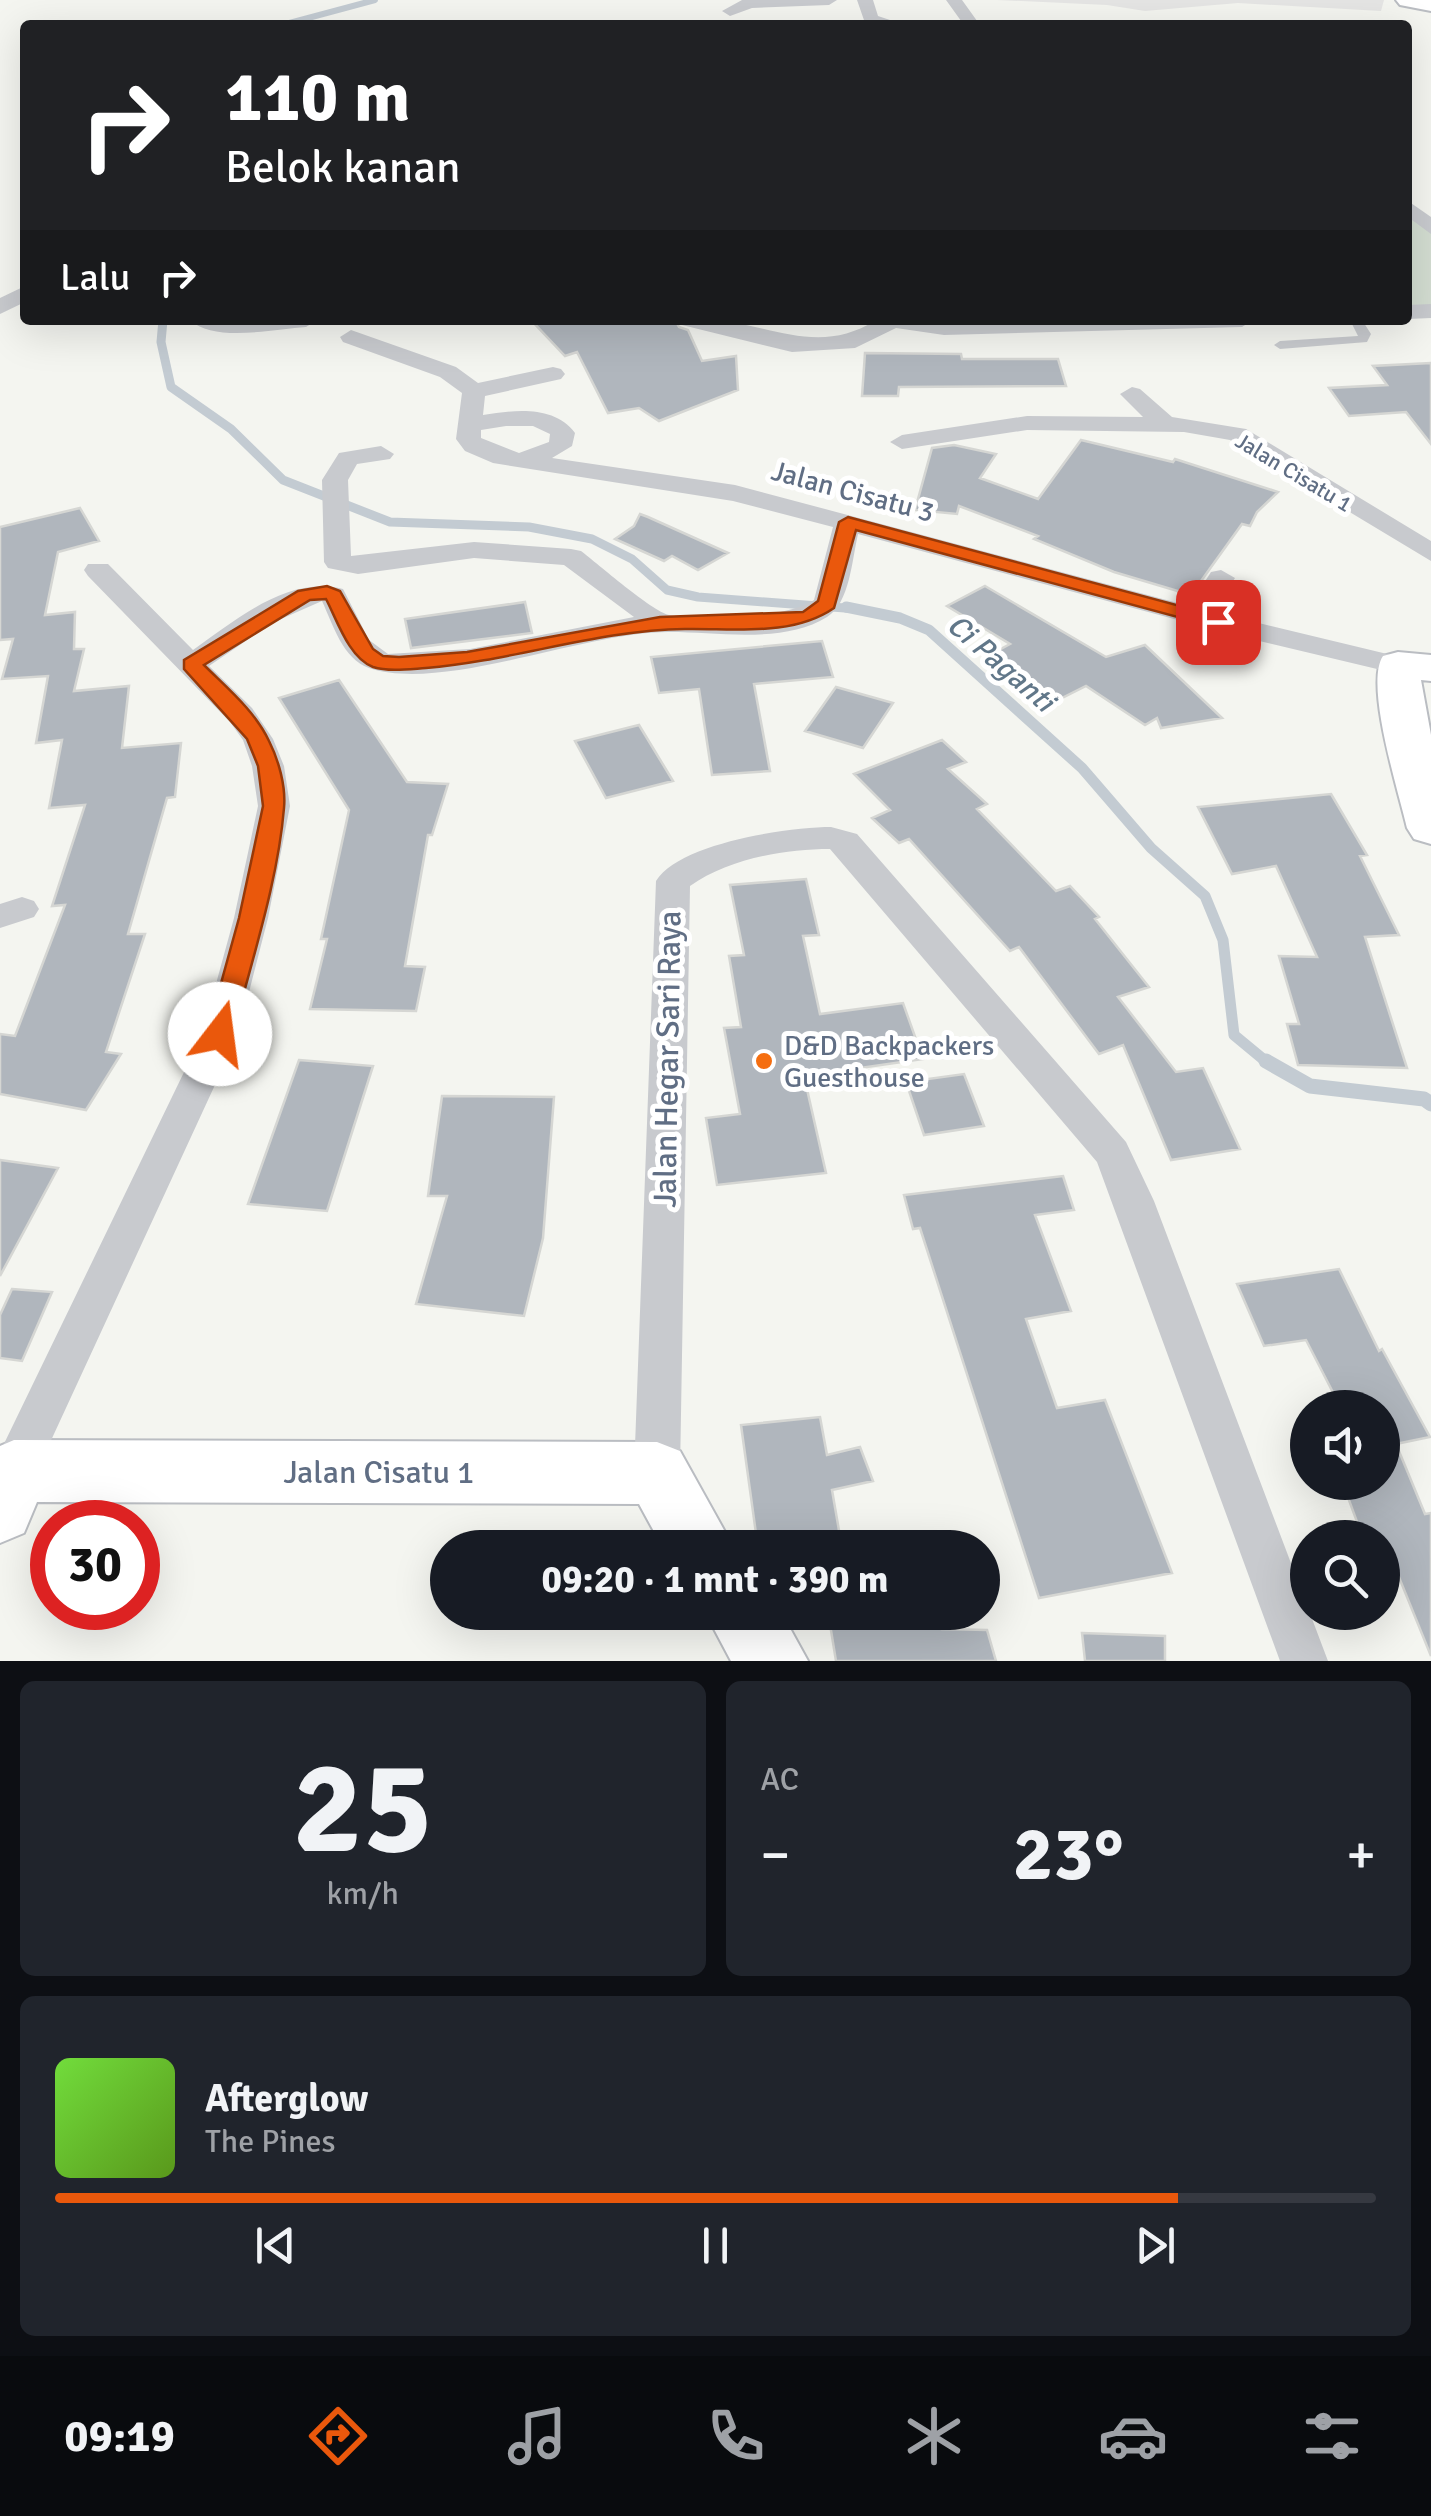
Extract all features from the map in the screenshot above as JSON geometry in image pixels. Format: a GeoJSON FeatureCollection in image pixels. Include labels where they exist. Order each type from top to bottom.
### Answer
{"type":"FeatureCollection","features":[{"type":"Feature","properties":{"kind":"street"},"geometry":{"type":"LineString","coordinates":[[1408,0],[1431,4]]}},
{"type":"Feature","properties":{"kind":"street"},"geometry":{"type":"LineString","coordinates":[[730,12],[749,3],[835,3]]}},
{"type":"Feature","properties":{"kind":"street"},"geometry":{"type":"LineString","coordinates":[[1412,211],[1431,228]]}},
{"type":"Feature","properties":{"kind":"street"},"geometry":{"type":"LineString","coordinates":[[710,325],[792,346],[855,341],[882,325]]}},
{"type":"Feature","properties":{"kind":"street"},"geometry":{"type":"LineString","coordinates":[[351,337],[448,372],[474,391],[553,374]]}},
{"type":"Feature","properties":{"kind":"street"},"geometry":{"type":"LineString","coordinates":[[474,391],[470,425],[519,419],[543,421],[560,428],[560,446],[522,460]]}},
{"type":"Feature","properties":{"kind":"street"},"geometry":{"type":"LineString","coordinates":[[1132,394],[1166,425]]}},
{"type":"Feature","properties":{"kind":"street","name":"Jalan Cisatu 1"},"geometry":{"type":"LineString","coordinates":[[902,442],[1027,423],[1166,425],[1237,434],[1431,552]]}},
{"type":"Feature","properties":{"kind":"street","name":"Jalan Cisatu 3"},"geometry":{"type":"LineString","coordinates":[[470,425],[468,439],[474,446],[502,458],[735,493],[1197,616],[1415,666]]}},
{"type":"Feature","properties":{"kind":"street"},"geometry":{"type":"LineString","coordinates":[[381,454],[348,458],[337,473],[335,559],[344,565],[474,550],[571,558],[660,623]]}},
{"type":"Feature","properties":{"kind":"street"},"geometry":{"type":"LineString","coordinates":[[1283,496],[1303,474]]}},
{"type":"Feature","properties":{"kind":"street"},"geometry":{"type":"LineString","coordinates":[[192,664],[279,608],[315,592],[334,595],[364,652],[378,662],[467,658],[660,623],[788,621],[824,607],[848,522]]}},
{"type":"Feature","properties":{"kind":"street"},"geometry":{"type":"LineString","coordinates":[[7,1491],[220,1034],[251,918],[274,806],[268,766],[258,739],[241,715],[98,570]]}},
{"type":"Feature","properties":{"kind":"street"},"geometry":{"type":"LineString","coordinates":[[1197,616],[1221,578]]}},
{"type":"Feature","properties":{"kind":"street"},"geometry":{"type":"LineString","coordinates":[[1415,666],[1401,702],[1431,828]]}},
{"type":"Feature","properties":{"kind":"street","name":"Jalan Hegar Sari Raya"},"geometry":{"type":"LineString","coordinates":[[657,1473],[673,881],[689,870],[791,839],[831,836],[844,842],[1112,1153],[1134,1201],[1304,1661]]}},
{"type":"Feature","properties":{"kind":"street"},"geometry":{"type":"LineString","coordinates":[[657,1473],[690,1530]]}},
{"type":"Feature","properties":{"kind":"street","name":"Jalan Cisatu 1"},"geometry":{"type":"LineString","coordinates":[[7,1491],[657,1473]]}},
{"type":"Feature","properties":{"kind":"street"},"geometry":{"type":"LineString","coordinates":[[752,1630],[772,1661]]}},
{"type":"Feature","properties":{"kind":"lane"},"geometry":{"type":"LineString","coordinates":[[1280,345],[1363,339],[1365,334],[1359,325]]}},
{"type":"Feature","properties":{"kind":"shaded area"},"geometry":{"type":"Polygon","coordinates":[[[997,0],[1384,0],[1381,11],[1238,3],[1145,11],[1107,5],[997,0]]]}},
{"type":"Feature","properties":{"kind":"shaded area"},"geometry":{"type":"Polygon","coordinates":[[[1412,211],[1431,228],[1431,311],[1412,312],[1412,211]]]}},
{"type":"Feature","properties":{"kind":"building"},"geometry":{"type":"Polygon","coordinates":[[[536,325],[678,325],[688,330],[702,361],[736,356],[738,390],[659,421],[639,408],[608,413],[577,352],[565,356],[536,325]]]}},
{"type":"Feature","properties":{"kind":"building"},"geometry":{"type":"Polygon","coordinates":[[[865,353],[1058,359],[1066,386],[899,387],[898,396],[862,396],[865,353]]]}},
{"type":"Feature","properties":{"kind":"building"},"geometry":{"type":"Polygon","coordinates":[[[1431,363],[1431,444],[1406,412],[1349,416],[1329,388],[1387,385],[1373,366],[1431,363]]]}},
{"type":"Feature","properties":{"kind":"building"},"geometry":{"type":"Polygon","coordinates":[[[1081,440],[1173,462],[1175,459],[1278,492],[1257,512],[1250,526],[1242,524],[1191,595],[1114,572],[1034,539],[1038,536],[959,506],[957,514],[915,510],[932,448],[954,445],[996,454],[980,478],[1038,499],[1081,440]]]}},
{"type":"Feature","properties":{"kind":"building"},"geometry":{"type":"Polygon","coordinates":[[[80,508],[99,541],[58,552],[45,615],[75,612],[74,649],[84,649],[74,691],[129,686],[122,748],[181,743],[175,797],[167,798],[128,934],[145,934],[106,1052],[121,1054],[86,1110],[0,1094],[0,1034],[15,1036],[65,905],[52,906],[85,805],[49,808],[62,740],[36,743],[48,676],[2,679],[13,639],[0,640],[0,527],[80,508]]]}},
{"type":"Feature","properties":{"kind":"building"},"geometry":{"type":"Polygon","coordinates":[[[640,514],[728,553],[698,570],[672,556],[664,561],[615,539],[634,526],[640,514]]]}},
{"type":"Feature","properties":{"kind":"building"},"geometry":{"type":"Polygon","coordinates":[[[985,586],[1106,657],[1145,645],[1222,718],[1161,728],[1157,718],[1145,725],[1086,686],[1052,703],[988,656],[1010,644],[947,606],[985,586]]]}},
{"type":"Feature","properties":{"kind":"building"},"geometry":{"type":"Polygon","coordinates":[[[525,602],[532,633],[411,648],[405,619],[525,602]]]}},
{"type":"Feature","properties":{"kind":"building"},"geometry":{"type":"Polygon","coordinates":[[[822,641],[833,677],[754,684],[770,771],[712,775],[699,689],[659,693],[651,657],[822,641]]]}},
{"type":"Feature","properties":{"kind":"building"},"geometry":{"type":"Polygon","coordinates":[[[339,680],[407,782],[448,784],[432,835],[428,835],[405,966],[425,967],[416,1011],[310,1009],[327,939],[321,939],[349,810],[279,698],[339,680]]]}},
{"type":"Feature","properties":{"kind":"building"},"geometry":{"type":"Polygon","coordinates":[[[836,687],[893,703],[863,748],[805,731],[836,687]]]}},
{"type":"Feature","properties":{"kind":"building"},"geometry":{"type":"Polygon","coordinates":[[[639,725],[673,781],[606,798],[575,741],[639,725]]]}},
{"type":"Feature","properties":{"kind":"building"},"geometry":{"type":"Polygon","coordinates":[[[942,740],[966,762],[948,769],[987,804],[977,809],[1056,891],[1070,886],[1099,917],[1095,919],[1149,987],[1118,997],[1176,1072],[1203,1068],[1240,1149],[1171,1160],[1123,1045],[1099,1054],[1019,947],[1010,951],[909,839],[899,843],[872,818],[890,810],[854,774],[942,740]]]}},
{"type":"Feature","properties":{"kind":"building"},"geometry":{"type":"Polygon","coordinates":[[[1331,794],[1367,855],[1360,856],[1399,935],[1365,937],[1407,1068],[1298,1065],[1287,1024],[1299,1024],[1279,956],[1317,957],[1276,866],[1232,874],[1198,807],[1331,794]]]}},
{"type":"Feature","properties":{"kind":"building"},"geometry":{"type":"Polygon","coordinates":[[[806,879],[819,935],[803,936],[820,1014],[903,1003],[923,1059],[804,1076],[826,1173],[717,1185],[706,1118],[740,1114],[724,1028],[741,1027],[729,956],[744,955],[730,885],[806,879]]]}},
{"type":"Feature","properties":{"kind":"building"},"geometry":{"type":"Polygon","coordinates":[[[299,1060],[373,1066],[327,1211],[248,1204],[299,1060]]]}},
{"type":"Feature","properties":{"kind":"building"},"geometry":{"type":"Polygon","coordinates":[[[964,1074],[984,1126],[924,1135],[906,1082],[964,1074]]]}},
{"type":"Feature","properties":{"kind":"building"},"geometry":{"type":"Polygon","coordinates":[[[442,1096],[554,1097],[543,1238],[524,1316],[416,1304],[447,1196],[428,1196],[442,1096]]]}},
{"type":"Feature","properties":{"kind":"building"},"geometry":{"type":"Polygon","coordinates":[[[0,1160],[58,1168],[0,1276],[0,1160]]]}},
{"type":"Feature","properties":{"kind":"building"},"geometry":{"type":"Polygon","coordinates":[[[1063,1176],[1074,1210],[1035,1215],[1071,1311],[1026,1319],[1057,1408],[1105,1400],[1172,1573],[1039,1598],[920,1228],[913,1229],[904,1195],[1063,1176]]]}},
{"type":"Feature","properties":{"kind":"building"},"geometry":{"type":"Polygon","coordinates":[[[1339,1269],[1379,1351],[1382,1349],[1430,1437],[1400,1443],[1400,1390],[1332,1390],[1306,1340],[1264,1346],[1237,1284],[1339,1269]]]}},
{"type":"Feature","properties":{"kind":"building"},"geometry":{"type":"Polygon","coordinates":[[[12,1289],[52,1292],[22,1361],[0,1358],[0,1315],[12,1289]]]}},
{"type":"Feature","properties":{"kind":"building"},"geometry":{"type":"Polygon","coordinates":[[[820,1417],[827,1455],[860,1447],[873,1481],[832,1490],[839,1530],[756,1530],[741,1425],[820,1417]]]}},
{"type":"Feature","properties":{"kind":"building"},"geometry":{"type":"Polygon","coordinates":[[[1400,1454],[1425,1514],[1431,1513],[1431,1656],[1400,1580],[1400,1520],[1356,1520],[1349,1500],[1400,1500],[1400,1454]]]}},
{"type":"Feature","properties":{"kind":"building"},"geometry":{"type":"Polygon","coordinates":[[[831,1630],[987,1630],[996,1661],[836,1661],[831,1630]]]}},
{"type":"Feature","properties":{"kind":"building"},"geometry":{"type":"Polygon","coordinates":[[[1082,1633],[1165,1636],[1165,1661],[1085,1661],[1082,1633]]]}},
{"type":"Feature","properties":{"kind":"waterway","name":"Ci Paganti"},"geometry":{"type":"LineString","coordinates":[[301,20],[375,0]]}},
{"type":"Feature","properties":{"kind":"waterway","name":"Ci Paganti"},"geometry":{"type":"LineString","coordinates":[[163,325],[161,342],[171,387],[231,429],[283,480],[390,522],[529,527],[592,539],[632,559],[667,590],[698,597],[855,609]]}},
{"type":"Feature","properties":{"kind":"waterway","name":"Ci Paganti"},"geometry":{"type":"LineString","coordinates":[[846,607],[855,609]]}},
{"type":"Feature","properties":{"kind":"waterway","name":"Ci Paganti"},"geometry":{"type":"LineString","coordinates":[[855,609],[900,618],[929,630],[1082,768],[1151,848],[1205,896],[1223,940],[1234,1035],[1269,1064]]}},
{"type":"Feature","properties":{"kind":"waterway","name":"Ci Paganti"},"geometry":{"type":"LineString","coordinates":[[1266,1061],[1310,1086],[1424,1099],[1431,1104]]}},
{"type":"Feature","properties":{"kind":"place","name":"D&D Backpackers Guesthouse"},"geometry":{"type":"Point","coordinates":[764,1061]}},
{"type":"Feature","properties":{"kind":"route"},"geometry":{"type":"LineString","coordinates":[[220,1034],[251,918],[274,806],[268,766],[258,739],[241,715],[192,664],[304,595],[334,595],[364,652],[378,662],[399,664],[467,658],[660,623],[788,621],[822,611],[827,604],[848,522],[1218,622]]}}]}
